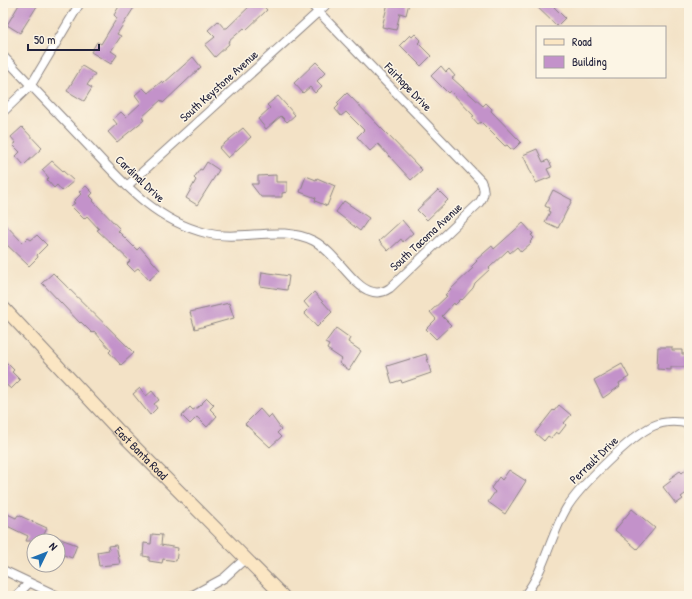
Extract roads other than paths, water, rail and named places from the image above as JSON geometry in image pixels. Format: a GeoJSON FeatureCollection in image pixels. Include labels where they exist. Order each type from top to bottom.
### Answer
{"type":"FeatureCollection","features":[{"type":"Feature","properties":{"kind":"street"},"geometry":{"type":"LineString","coordinates":[[3,112],[31,85],[80,3]]}},
{"type":"Feature","properties":{"kind":"street","name":"Fairhope Drive"},"geometry":{"type":"LineString","coordinates":[[310,3],[481,180],[484,189]]}},
{"type":"Feature","properties":{"kind":"street","name":"South Keystone Avenue"},"geometry":{"type":"LineString","coordinates":[[127,186],[328,3]]}},
{"type":"Feature","properties":{"kind":"street","name":"Cardinal Drive"},"geometry":{"type":"LineString","coordinates":[[3,56],[127,186],[140,199],[161,215],[181,225],[206,233],[233,236],[279,233],[305,237],[328,250],[363,288],[376,292]]}},
{"type":"Feature","properties":{"kind":"street","name":"South Tacoma Avenue"},"geometry":{"type":"LineString","coordinates":[[376,292],[390,288],[477,206],[483,198],[484,189]]}},
{"type":"Feature","properties":{"kind":"street","name":"East Banta Road"},"geometry":{"type":"LineString","coordinates":[[3,307],[119,431],[283,596]]}},
{"type":"Feature","properties":{"kind":"street","name":"Perrault Drive"},"geometry":{"type":"LineString","coordinates":[[524,596],[535,579],[564,512],[582,487],[645,430],[665,422],[689,424]]}},
{"type":"Feature","properties":{"kind":"street"},"geometry":{"type":"LineString","coordinates":[[191,596],[224,578],[246,558]]}},
{"type":"Feature","properties":{"kind":"street"},"geometry":{"type":"LineString","coordinates":[[3,570],[58,596]]}},
{"type":"Feature","properties":{"kind":"street"},"geometry":{"type":"LineString","coordinates":[[16,596],[30,583]]}}]}
